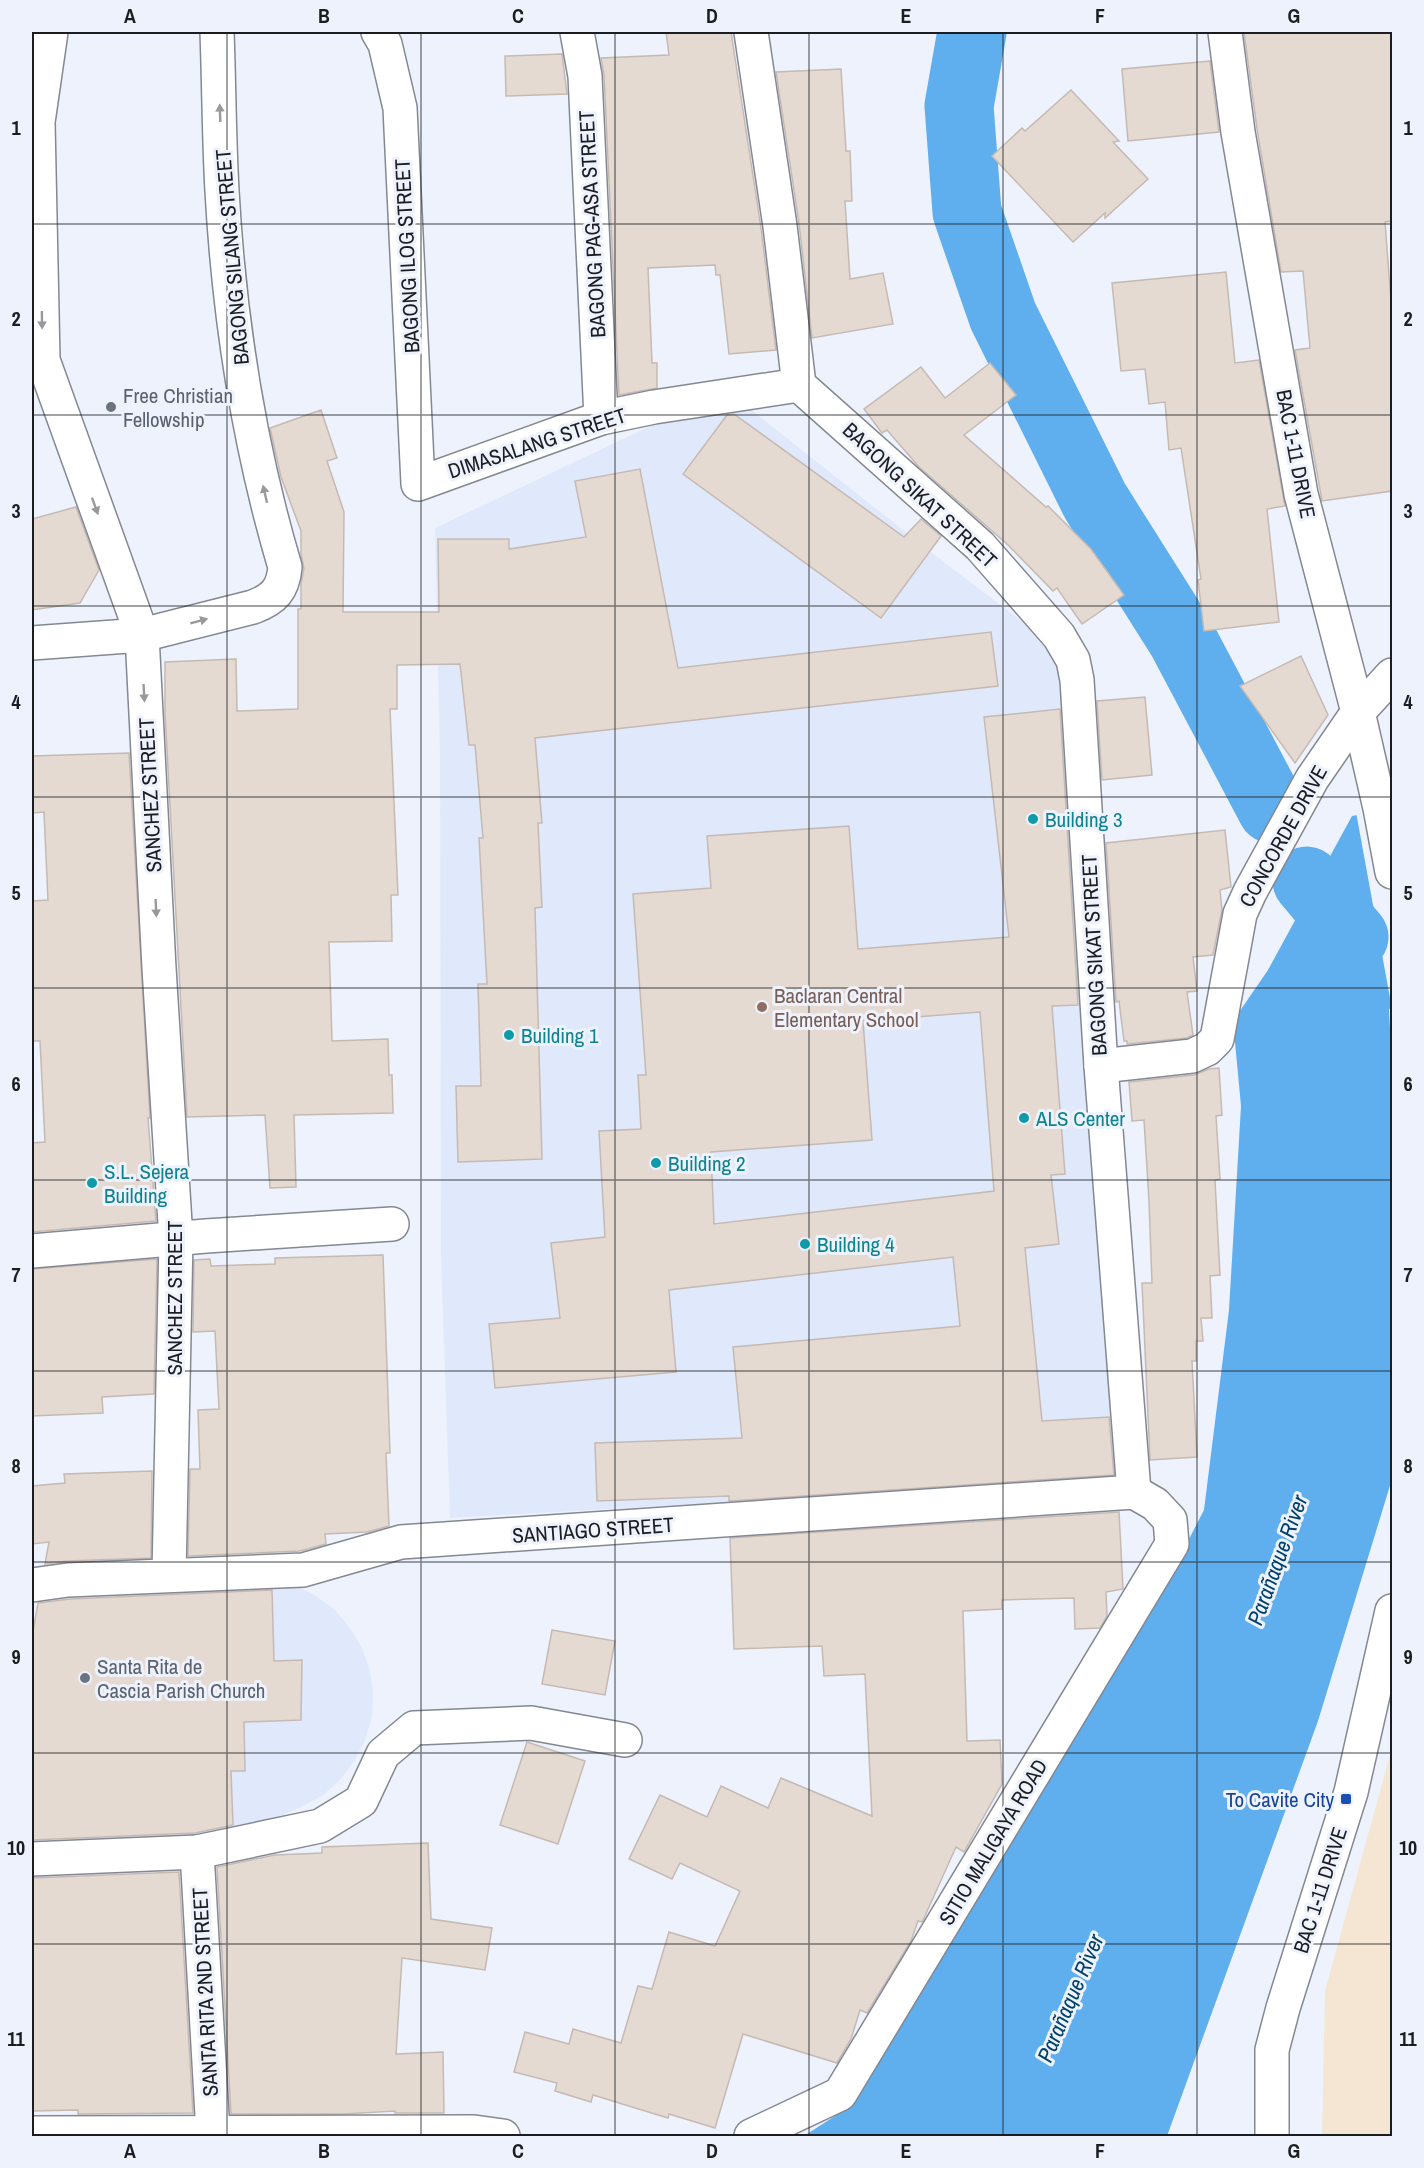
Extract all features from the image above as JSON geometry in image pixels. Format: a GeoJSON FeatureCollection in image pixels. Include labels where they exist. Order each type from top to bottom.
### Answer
{"type":"FeatureCollection","features":[{"type":"Feature","properties":{"kind":"street","name":"SANCHEZ STREET"},"geometry":{"type":"LineString","coordinates":[[51,32],[35,123],[37,362],[142,635],[176,1239],[169,1575]]}},
{"type":"Feature","properties":{"kind":"street","name":"BAGONG SILANG STREET"},"geometry":{"type":"LineString","coordinates":[[142,635],[268,601],[279,590],[284,576],[285,567],[264,493],[236,336],[222,192],[217,32]]}},
{"type":"Feature","properties":{"kind":"street","name":"BAGONG ILOG STREET"},"geometry":{"type":"LineString","coordinates":[[378,32],[385,44],[400,108],[418,483]]}},
{"type":"Feature","properties":{"kind":"street","name":"BAGONG PAG-ASA STREET"},"geometry":{"type":"LineString","coordinates":[[577,32],[585,76],[601,418]]}},
{"type":"Feature","properties":{"kind":"street"},"geometry":{"type":"LineString","coordinates":[[751,32],[780,226],[799,385]]}},
{"type":"Feature","properties":{"kind":"street","name":"BAC 1-11 DRIVE"},"geometry":{"type":"LineString","coordinates":[[1226,32],[1238,132],[1301,494],[1358,712],[1392,872]]}},
{"type":"Feature","properties":{"kind":"street","name":"DIMASALANG STREET"},"geometry":{"type":"LineString","coordinates":[[418,483],[601,418],[654,407],[799,385]]}},
{"type":"Feature","properties":{"kind":"street","name":"BAGONG SIKAT STREET"},"geometry":{"type":"LineString","coordinates":[[799,385],[980,546],[1059,636],[1073,660],[1077,680],[1101,1066],[1145,1498]]}},
{"type":"Feature","properties":{"kind":"street"},"geometry":{"type":"LineString","coordinates":[[32,643],[142,635]]}},
{"type":"Feature","properties":{"kind":"street","name":"CONCORDE DRIVE"},"geometry":{"type":"LineString","coordinates":[[1101,1066],[1192,1056],[1207,1049],[1217,1039],[1240,914],[1312,779],[1358,712],[1392,675]]}},
{"type":"Feature","properties":{"kind":"street"},"geometry":{"type":"LineString","coordinates":[[32,1251],[392,1224]]}},
{"type":"Feature","properties":{"kind":"street","name":"SANTIAGO STREET"},"geometry":{"type":"LineString","coordinates":[[32,1585],[68,1580],[303,1570],[401,1542],[1145,1498]]}},
{"type":"Feature","properties":{"kind":"street","name":"SITIO MALIGAYA ROAD"},"geometry":{"type":"LineString","coordinates":[[751,2136],[840,2094],[1172,1545],[1170,1520],[1145,1498]]}},
{"type":"Feature","properties":{"kind":"street","name":"BAC 1-11 DRIVE"},"geometry":{"type":"LineString","coordinates":[[1272,2136],[1272,2050],[1351,1792],[1392,1611]]}},
{"type":"Feature","properties":{"kind":"street"},"geometry":{"type":"LineString","coordinates":[[32,1859],[197,1852],[320,1826],[361,1801],[383,1754],[414,1728],[531,1723],[626,1740]]}},
{"type":"Feature","properties":{"kind":"street","name":"SANTA RITA 2ND STREET"},"geometry":{"type":"LineString","coordinates":[[197,1852],[213,2133]]}},
{"type":"Feature","properties":{"kind":"street"},"geometry":{"type":"LineString","coordinates":[[32,2133],[474,2132],[503,2136]]}},
{"type":"Feature","properties":{"kind":"shaded area","name":"Baclaran Central Elementary School"},"geometry":{"type":"Polygon","coordinates":[[[736,398],[1057,648],[1116,1480],[450,1518],[441,1258],[440,756],[435,528],[661,421],[736,398]]]}},
{"type":"Feature","properties":{"kind":"shaded area"},"geometry":{"type":"Polygon","coordinates":[[[136,1585],[295,1585],[316,1596],[335,1610],[350,1628],[362,1648],[370,1670],[373,1693],[372,1717],[365,1740],[354,1761],[340,1780],[322,1796],[301,1807],[276,1818],[231,1832],[32,1841],[32,1768],[163,1762],[136,1585]]]}},
{"type":"Feature","properties":{"kind":"shaded area"},"geometry":{"type":"Polygon","coordinates":[[[1392,1748],[1392,2136],[1322,2136],[1325,1991],[1392,1748]]]}},
{"type":"Feature","properties":{"kind":"water","name":"Parañaque River"},"geometry":{"type":"Polygon","coordinates":[[[1392,809],[1392,1008],[1389,1009],[1392,1068],[1392,1479],[1318,1721],[1167,2136],[804,2136],[835,2116],[870,2075],[1081,1712],[1152,1611],[1204,1510],[1229,1310],[1241,1106],[1233,1021],[1268,970],[1352,816],[1392,809]]]}},
{"type":"Feature","properties":{"kind":"pier"},"geometry":{"type":"Polygon","coordinates":[[[1392,806],[1392,1009],[1356,812],[1392,806]]]}},
{"type":"Feature","properties":{"kind":"building"},"geometry":{"type":"Polygon","coordinates":[[[666,32],[731,32],[761,228],[776,350],[729,354],[720,275],[716,275],[715,265],[648,268],[652,363],[657,363],[657,388],[619,395],[604,75],[601,58],[669,55],[666,32]]]}},
{"type":"Feature","properties":{"kind":"building"},"geometry":{"type":"Polygon","coordinates":[[[1244,32],[1392,32],[1392,221],[1385,222],[1392,314],[1392,491],[1322,501],[1295,350],[1310,348],[1303,271],[1281,272],[1257,129],[1244,32]]]}},
{"type":"Feature","properties":{"kind":"building"},"geometry":{"type":"Polygon","coordinates":[[[562,54],[567,94],[506,96],[505,56],[562,54]]]}},
{"type":"Feature","properties":{"kind":"building"},"geometry":{"type":"Polygon","coordinates":[[[1210,61],[1219,132],[1128,141],[1122,69],[1210,61]]]}},
{"type":"Feature","properties":{"kind":"building"},"geometry":{"type":"Polygon","coordinates":[[[841,69],[846,151],[850,151],[852,201],[845,201],[850,279],[883,273],[893,324],[812,338],[799,223],[776,72],[841,69]]]}},
{"type":"Feature","properties":{"kind":"building"},"geometry":{"type":"Polygon","coordinates":[[[1071,90],[1119,141],[1113,142],[1148,179],[1105,218],[1105,213],[1073,242],[992,156],[1022,128],[1025,131],[1071,90]]]}},
{"type":"Feature","properties":{"kind":"building"},"geometry":{"type":"Polygon","coordinates":[[[1226,272],[1235,363],[1259,360],[1285,506],[1267,509],[1279,622],[1204,631],[1198,580],[1201,579],[1181,448],[1169,450],[1165,402],[1149,404],[1145,369],[1121,371],[1112,283],[1226,272]]]}},
{"type":"Feature","properties":{"kind":"building"},"geometry":{"type":"Polygon","coordinates":[[[990,363],[1016,395],[964,435],[1046,507],[1048,506],[1091,549],[1124,595],[1082,624],[1057,588],[1053,591],[1007,544],[919,467],[887,430],[882,433],[864,409],[921,367],[945,398],[990,363]]]}},
{"type":"Feature","properties":{"kind":"building"},"geometry":{"type":"Polygon","coordinates":[[[321,410],[337,458],[327,461],[344,512],[343,612],[439,612],[438,539],[509,539],[509,549],[586,537],[575,481],[640,469],[678,668],[991,632],[998,686],[535,738],[542,823],[538,823],[542,907],[535,908],[542,1159],[458,1162],[456,1086],[481,1086],[478,984],[487,984],[479,838],[483,838],[475,745],[469,745],[460,664],[397,665],[397,709],[390,709],[398,895],[391,895],[392,941],[329,942],[332,1041],[388,1039],[393,1113],[294,1115],[296,1187],[270,1188],[265,1115],[187,1117],[165,714],[165,662],[236,659],[237,711],[298,709],[298,609],[301,609],[301,583],[304,569],[301,554],[301,531],[281,477],[270,428],[321,410]]]}},
{"type":"Feature","properties":{"kind":"building"},"geometry":{"type":"Polygon","coordinates":[[[734,414],[904,537],[921,519],[941,536],[881,618],[683,474],[727,415],[734,414]]]}},
{"type":"Feature","properties":{"kind":"building"},"geometry":{"type":"Polygon","coordinates":[[[76,507],[99,570],[80,603],[32,610],[32,519],[76,507]]]}},
{"type":"Feature","properties":{"kind":"building"},"geometry":{"type":"Polygon","coordinates":[[[1301,656],[1328,715],[1295,763],[1240,686],[1301,656]]]}},
{"type":"Feature","properties":{"kind":"building"},"geometry":{"type":"Polygon","coordinates":[[[1145,697],[1152,775],[1102,780],[1097,701],[1145,697]]]}},
{"type":"Feature","properties":{"kind":"building"},"geometry":{"type":"Polygon","coordinates":[[[1060,709],[1078,1005],[1052,1006],[1065,1174],[1051,1175],[1059,1244],[1025,1248],[1042,1421],[1109,1417],[1114,1475],[729,1501],[729,1496],[597,1501],[595,1443],[742,1438],[733,1347],[960,1326],[953,1257],[669,1290],[676,1372],[495,1388],[489,1324],[560,1318],[551,1243],[605,1237],[599,1131],[641,1129],[638,1075],[646,1075],[633,894],[711,888],[707,836],[849,826],[858,949],[1009,937],[984,717],[1060,709]],[[980,1012],[863,1021],[872,1140],[711,1152],[714,1224],[994,1191],[980,1012]]]}},
{"type":"Feature","properties":{"kind":"building"},"geometry":{"type":"Polygon","coordinates":[[[129,753],[150,1118],[148,1118],[156,1221],[32,1232],[32,1143],[45,1142],[40,1041],[32,1041],[32,901],[48,900],[44,812],[32,813],[32,756],[129,753]]]}},
{"type":"Feature","properties":{"kind":"building"},"geometry":{"type":"Polygon","coordinates":[[[1225,830],[1231,887],[1220,890],[1222,910],[1213,955],[1193,957],[1197,991],[1187,992],[1193,1035],[1187,1038],[1127,1044],[1127,1041],[1124,1041],[1119,1001],[1116,1002],[1106,843],[1225,830]]]}},
{"type":"Feature","properties":{"kind":"building"},"geometry":{"type":"Polygon","coordinates":[[[1219,1068],[1222,1115],[1216,1116],[1220,1179],[1215,1180],[1220,1275],[1210,1276],[1212,1318],[1201,1318],[1203,1341],[1196,1341],[1196,1361],[1192,1361],[1197,1457],[1150,1460],[1142,1283],[1152,1283],[1149,1201],[1144,1120],[1132,1121],[1129,1082],[1194,1075],[1219,1068]]]}},
{"type":"Feature","properties":{"kind":"building"},"geometry":{"type":"Polygon","coordinates":[[[383,1255],[390,1453],[386,1453],[389,1526],[367,1532],[325,1534],[326,1544],[300,1551],[188,1556],[190,1469],[200,1469],[198,1410],[219,1409],[215,1331],[193,1332],[194,1260],[210,1259],[211,1266],[275,1264],[275,1258],[383,1255]]]}},
{"type":"Feature","properties":{"kind":"building"},"geometry":{"type":"Polygon","coordinates":[[[157,1259],[154,1394],[102,1397],[103,1413],[32,1416],[32,1269],[157,1259]]]}},
{"type":"Feature","properties":{"kind":"building"},"geometry":{"type":"Polygon","coordinates":[[[152,1471],[151,1558],[45,1564],[49,1542],[32,1544],[32,1486],[65,1483],[64,1474],[152,1471]]]}},
{"type":"Feature","properties":{"kind":"building"},"geometry":{"type":"Polygon","coordinates":[[[1119,1512],[1123,1589],[1106,1592],[1107,1616],[1100,1628],[1075,1629],[1074,1598],[1002,1600],[1002,1609],[963,1611],[967,1741],[1000,1740],[1002,1784],[964,1852],[956,1847],[922,1922],[918,1921],[911,1941],[867,2013],[860,2010],[851,2039],[837,2063],[743,2034],[715,2128],[669,2114],[668,2118],[593,2095],[591,2102],[555,2091],[557,2083],[514,2072],[525,2032],[569,2044],[573,2029],[621,2043],[638,1986],[652,1989],[669,1932],[715,1946],[740,1891],[680,1863],[672,1879],[629,1859],[660,1795],[707,1817],[721,1786],[768,1808],[781,1778],[872,1816],[865,1674],[824,1676],[822,1646],[734,1649],[730,1538],[1119,1512]]]}},
{"type":"Feature","properties":{"kind":"building"},"geometry":{"type":"Polygon","coordinates":[[[272,1590],[274,1661],[302,1660],[301,1720],[244,1722],[245,1771],[231,1771],[233,1825],[195,1833],[32,1840],[32,1637],[38,1603],[70,1599],[272,1590]]]}},
{"type":"Feature","properties":{"kind":"building"},"geometry":{"type":"Polygon","coordinates":[[[552,1630],[615,1641],[605,1695],[542,1684],[552,1630]]]}},
{"type":"Feature","properties":{"kind":"building"},"geometry":{"type":"Polygon","coordinates":[[[527,1742],[585,1761],[558,1844],[500,1825],[527,1742]]]}},
{"type":"Feature","properties":{"kind":"building"},"geometry":{"type":"Polygon","coordinates":[[[428,1843],[431,1919],[492,1928],[485,1970],[402,1958],[396,2054],[443,2052],[444,2113],[395,2113],[395,2111],[343,2114],[231,2114],[217,1867],[275,1855],[322,1853],[322,1847],[428,1843]]]}},
{"type":"Feature","properties":{"kind":"building"},"geometry":{"type":"Polygon","coordinates":[[[179,1872],[193,2113],[78,2114],[78,2110],[32,2111],[32,1878],[179,1872]]]}},
{"type":"Feature","properties":{"kind":"waterway"},"geometry":{"type":"LineString","coordinates":[[972,32],[959,106],[967,212],[1003,316],[1095,501],[1182,639],[1272,809]]}},
{"type":"Feature","properties":{"kind":"waterway"},"geometry":{"type":"LineString","coordinates":[[1307,881],[1354,937]]}},
{"type":"Feature","properties":{"kind":"place","name":"Free Christian Fellowship"},"geometry":{"type":"Point","coordinates":[111,407]}},
{"type":"Feature","properties":{"kind":"place","name":"Building 3"},"geometry":{"type":"Point","coordinates":[1033,819]}},
{"type":"Feature","properties":{"kind":"place","name":"Baclaran Central Elementary School"},"geometry":{"type":"Point","coordinates":[762,1007]}},
{"type":"Feature","properties":{"kind":"place","name":"Building 1"},"geometry":{"type":"Point","coordinates":[509,1035]}},
{"type":"Feature","properties":{"kind":"place","name":"ALS Center"},"geometry":{"type":"Point","coordinates":[1024,1118]}},
{"type":"Feature","properties":{"kind":"place","name":"Building 2"},"geometry":{"type":"Point","coordinates":[656,1163]}},
{"type":"Feature","properties":{"kind":"place","name":"S.L. Sejera Building"},"geometry":{"type":"Point","coordinates":[92,1183]}},
{"type":"Feature","properties":{"kind":"place","name":"Building 4"},"geometry":{"type":"Point","coordinates":[805,1244]}},
{"type":"Feature","properties":{"kind":"place","name":"Santa Rita de Cascia Parish Church"},"geometry":{"type":"Point","coordinates":[85,1678]}},
{"type":"Feature","properties":{"kind":"place","name":"To Cavite City"},"geometry":{"type":"Point","coordinates":[1346,1799]}}]}
